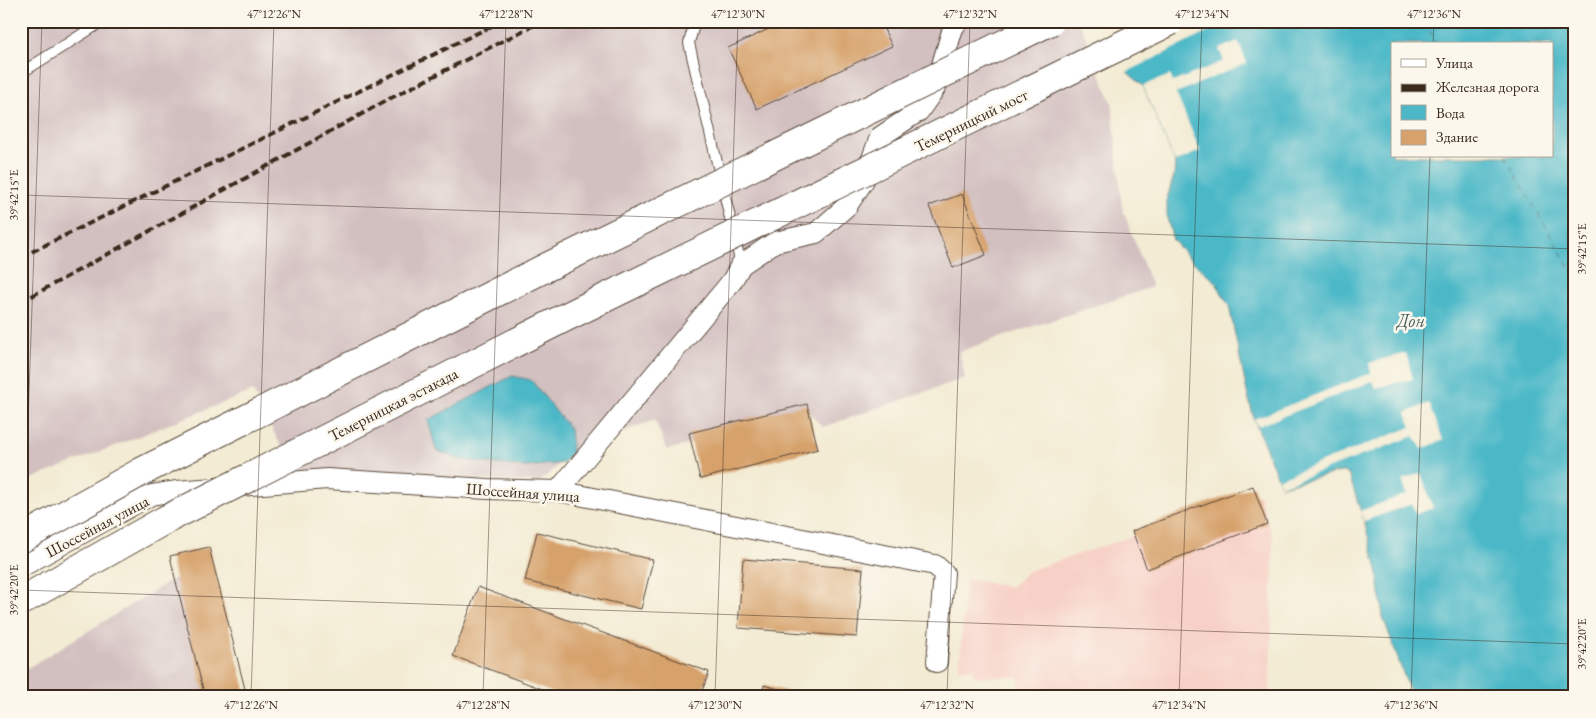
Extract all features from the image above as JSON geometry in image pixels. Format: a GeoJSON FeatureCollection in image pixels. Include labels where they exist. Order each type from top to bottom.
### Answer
{"type":"FeatureCollection","features":[{"type":"Feature","properties":{"kind":"main road"},"geometry":{"type":"LineString","coordinates":[[21,539],[141,472],[543,269],[1051,21]]}},
{"type":"Feature","properties":{"kind":"main road","name":"Темерницкий мост"},"geometry":{"type":"LineString","coordinates":[[770,218],[1171,21]]}},
{"type":"Feature","properties":{"kind":"main road","name":"Темерницкая эстакада"},"geometry":{"type":"LineString","coordinates":[[21,601],[165,520],[566,317],[770,218]]}},
{"type":"Feature","properties":{"kind":"street"},"geometry":{"type":"LineString","coordinates":[[558,491],[732,280],[741,265],[775,242],[816,232],[847,206],[864,180],[880,137],[919,111],[934,88],[953,28],[958,21]]}},
{"type":"Feature","properties":{"kind":"street","name":"Шоссейная улица"},"geometry":{"type":"LineString","coordinates":[[21,567],[151,495],[176,491],[327,479],[488,489],[558,491],[935,565],[944,573],[938,662]]}},
{"type":"Feature","properties":{"kind":"lane"},"geometry":{"type":"LineString","coordinates":[[21,72],[103,21]]}},
{"type":"Feature","properties":{"kind":"lane"},"geometry":{"type":"LineString","coordinates":[[695,21],[689,42],[741,265]]}},
{"type":"Feature","properties":{"kind":"shaded area"},"geometry":{"type":"Polygon","coordinates":[[[21,21],[1079,21],[1112,103],[1122,208],[1152,287],[959,352],[965,378],[823,427],[809,413],[667,450],[655,420],[579,447],[539,482],[295,474],[253,391],[21,483],[21,21]]]}},
{"type":"Feature","properties":{"kind":"shaded area"},"geometry":{"type":"Polygon","coordinates":[[[1259,494],[1273,538],[1270,697],[1022,697],[1018,677],[974,676],[973,669],[959,669],[966,579],[1011,587],[1028,571],[1259,494]]]}},
{"type":"Feature","properties":{"kind":"shaded area"},"geometry":{"type":"Polygon","coordinates":[[[175,578],[209,697],[21,697],[21,672],[175,578]]]}},
{"type":"Feature","properties":{"kind":"water","name":"Дон"},"geometry":{"type":"Polygon","coordinates":[[[1096,21],[1575,21],[1575,697],[1412,697],[1383,617],[1377,569],[1349,475],[1346,472],[1340,472],[1281,486],[1254,419],[1229,306],[1215,281],[1190,259],[1173,240],[1167,218],[1167,198],[1174,176],[1175,162],[1143,86],[1116,62],[1096,21]]]}},
{"type":"Feature","properties":{"kind":"water"},"geometry":{"type":"Polygon","coordinates":[[[512,376],[531,380],[570,429],[572,451],[563,463],[526,467],[459,460],[436,450],[428,420],[512,376]]]}},
{"type":"Feature","properties":{"kind":"pier"},"geometry":{"type":"Polygon","coordinates":[[[1094,21],[1230,21],[1125,73],[1114,63],[1094,21]]]}},
{"type":"Feature","properties":{"kind":"pier"},"geometry":{"type":"Polygon","coordinates":[[[1238,41],[1247,63],[1176,93],[1200,151],[1175,162],[1143,86],[1170,75],[1173,82],[1224,61],[1219,49],[1238,41]]]}},
{"type":"Feature","properties":{"kind":"pier"},"geometry":{"type":"Polygon","coordinates":[[[1406,353],[1413,379],[1376,388],[1373,381],[1258,426],[1254,419],[1371,373],[1369,363],[1406,353]]]}},
{"type":"Feature","properties":{"kind":"pier"},"geometry":{"type":"Polygon","coordinates":[[[1429,403],[1443,440],[1422,449],[1414,436],[1281,486],[1278,479],[1411,427],[1406,413],[1429,403]]]}},
{"type":"Feature","properties":{"kind":"pier"},"geometry":{"type":"Polygon","coordinates":[[[1421,473],[1433,508],[1416,514],[1412,504],[1364,521],[1360,511],[1407,494],[1402,480],[1421,473]]]}},
{"type":"Feature","properties":{"kind":"building"},"geometry":{"type":"Polygon","coordinates":[[[786,21],[880,21],[892,46],[757,109],[728,48],[786,21]]]}},
{"type":"Feature","properties":{"kind":"building"},"geometry":{"type":"Polygon","coordinates":[[[962,194],[986,255],[953,268],[929,206],[962,194]]]}},
{"type":"Feature","properties":{"kind":"building"},"geometry":{"type":"Polygon","coordinates":[[[807,404],[818,449],[700,479],[689,433],[807,404]]]}},
{"type":"Feature","properties":{"kind":"building"},"geometry":{"type":"Polygon","coordinates":[[[1253,486],[1267,524],[1147,569],[1132,531],[1253,486]]]}},
{"type":"Feature","properties":{"kind":"building"},"geometry":{"type":"Polygon","coordinates":[[[537,532],[653,560],[641,609],[525,581],[537,532]]]}},
{"type":"Feature","properties":{"kind":"building"},"geometry":{"type":"Polygon","coordinates":[[[209,547],[247,697],[205,697],[170,556],[209,547]]]}},
{"type":"Feature","properties":{"kind":"building"},"geometry":{"type":"Polygon","coordinates":[[[743,559],[863,569],[857,637],[738,628],[743,559]]]}},
{"type":"Feature","properties":{"kind":"building"},"geometry":{"type":"Polygon","coordinates":[[[478,587],[709,672],[700,697],[564,697],[453,656],[478,587]]]}},
{"type":"Feature","properties":{"kind":"building"},"geometry":{"type":"Polygon","coordinates":[[[764,685],[802,696],[802,697],[761,697],[764,685]]]}},
{"type":"Feature","properties":{"kind":"ferry route"},"geometry":{"type":"LineString","coordinates":[[1424,21],[1436,42]]}},
{"type":"Feature","properties":{"kind":"ferry route"},"geometry":{"type":"LineString","coordinates":[[1506,158],[1575,277]]}},
{"type":"Feature","properties":{"kind":"railway"},"geometry":{"type":"LineString","coordinates":[[21,257],[502,21]]}},
{"type":"Feature","properties":{"kind":"railway"},"geometry":{"type":"LineString","coordinates":[[21,302],[389,99],[542,21]]}}]}
